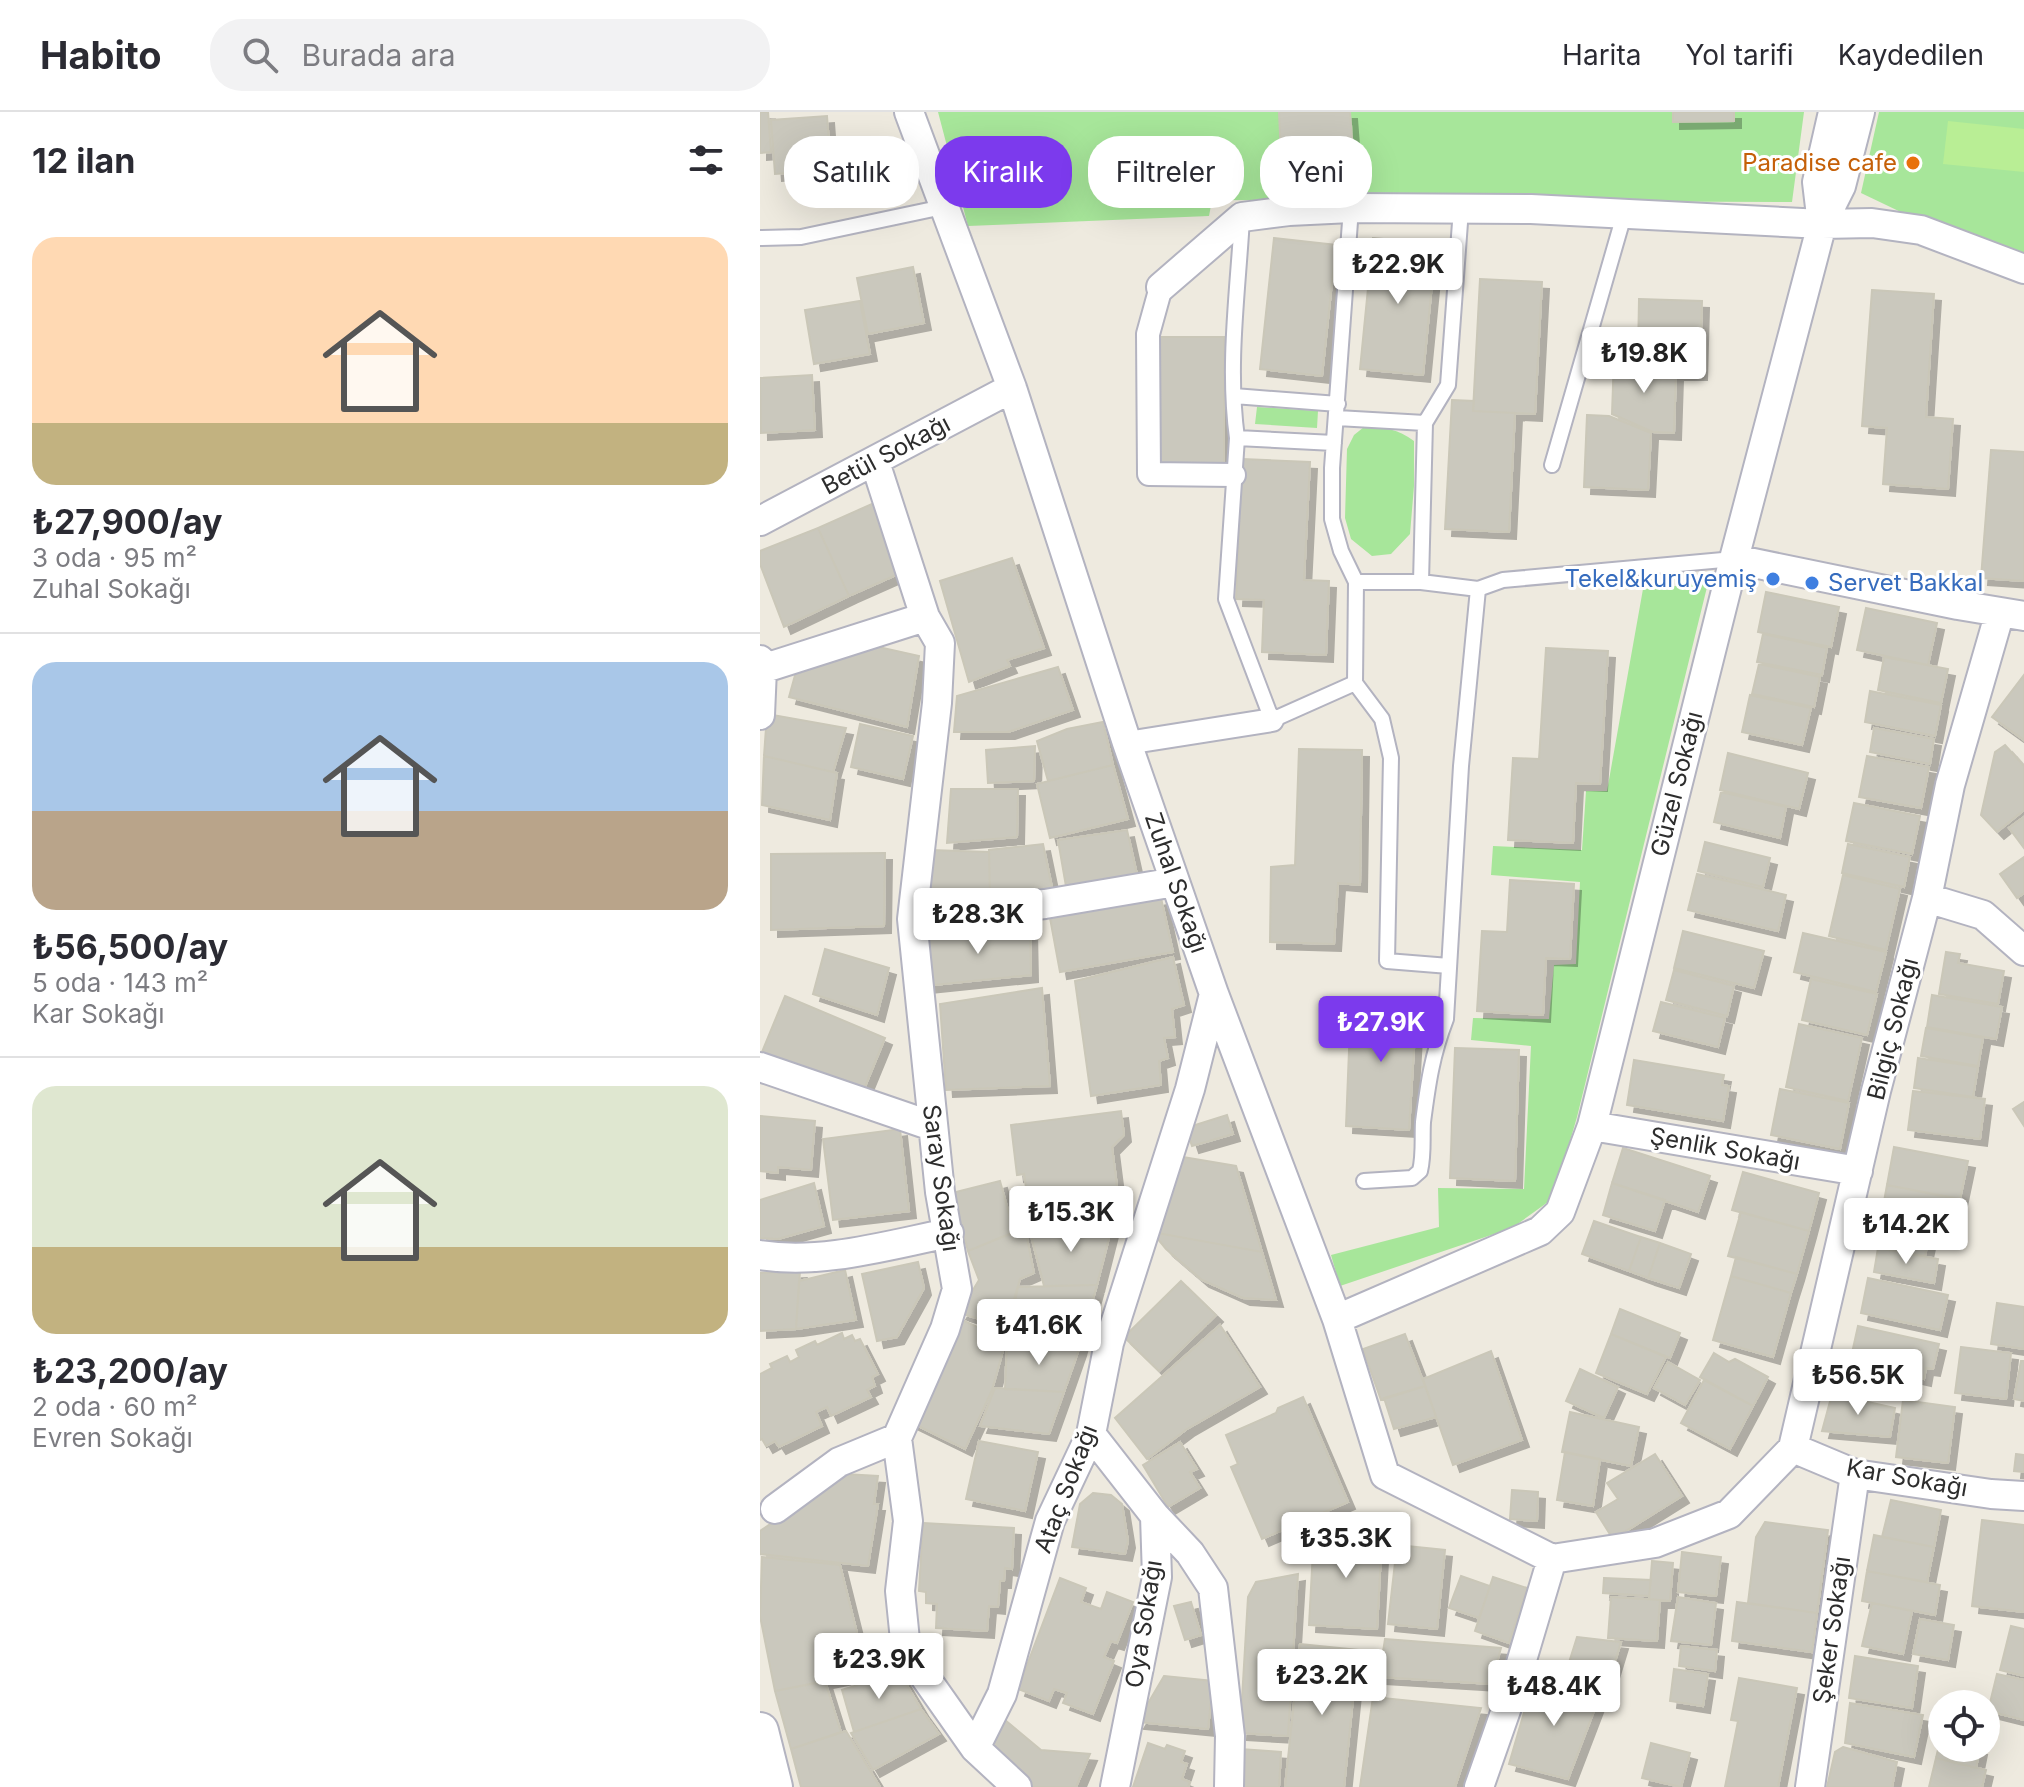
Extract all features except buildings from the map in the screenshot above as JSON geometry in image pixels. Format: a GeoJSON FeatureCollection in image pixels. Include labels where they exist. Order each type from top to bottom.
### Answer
{"type":"FeatureCollection","features":[{"type":"Feature","properties":{"kind":"street","name":"Zuhal Sokağı"},"geometry":{"type":"LineString","coordinates":[[909,112],[935,185]]}},
{"type":"Feature","properties":{"kind":"street","name":"Güzel Sokağı"},"geometry":{"type":"LineString","coordinates":[[1337,1319],[1540,1231],[1560,1212],[1592,1126],[1734,559],[1822,224],[1817,182],[1833,112]]}},
{"type":"Feature","properties":{"kind":"street"},"geometry":{"type":"LineString","coordinates":[[1822,224],[1841,186],[1860,112]]}},
{"type":"Feature","properties":{"kind":"street","name":"Zuhal Sokağı"},"geometry":{"type":"LineString","coordinates":[[943,208],[1012,388],[1127,743],[1214,994],[1337,1319],[1385,1475],[1552,1559]]}},
{"type":"Feature","properties":{"kind":"street"},"geometry":{"type":"LineString","coordinates":[[1234,475],[1149,474],[1148,334],[1161,287],[1242,217],[1351,208],[1531,209],[1822,224],[1872,223],[1921,230],[2024,269]]}},
{"type":"Feature","properties":{"kind":"street","name":"Betül Sokağı"},"geometry":{"type":"LineString","coordinates":[[760,521],[1012,388]]}},
{"type":"Feature","properties":{"kind":"street","name":"Saray Sokağı"},"geometry":{"type":"LineString","coordinates":[[875,462],[925,617],[940,643],[937,703],[912,919],[940,1192],[957,1289],[945,1329],[897,1438]]}},
{"type":"Feature","properties":{"kind":"street"},"geometry":{"type":"LineString","coordinates":[[1734,559],[2012,614]]}},
{"type":"Feature","properties":{"kind":"street","name":"Bilgiç Sokağı"},"geometry":{"type":"LineString","coordinates":[[1793,1448],[1858,1171],[1927,898],[1950,785],[2012,614]]}},
{"type":"Feature","properties":{"kind":"street"},"geometry":{"type":"LineString","coordinates":[[760,715],[761,665],[925,617]]}},
{"type":"Feature","properties":{"kind":"street"},"geometry":{"type":"LineString","coordinates":[[1127,743],[1272,720]]}},
{"type":"Feature","properties":{"kind":"street"},"geometry":{"type":"LineString","coordinates":[[912,919],[1045,904],[1175,882]]}},
{"type":"Feature","properties":{"kind":"street"},"geometry":{"type":"LineString","coordinates":[[1927,898],[1983,915],[2024,951]]}},
{"type":"Feature","properties":{"kind":"street","name":"Ataç Sokağı"},"geometry":{"type":"LineString","coordinates":[[975,1748],[1002,1694],[1050,1521],[1091,1434],[1109,1343],[1190,1089],[1214,994]]}},
{"type":"Feature","properties":{"kind":"street"},"geometry":{"type":"LineString","coordinates":[[760,1067],[932,1126]]}},
{"type":"Feature","properties":{"kind":"street","name":"Şenlik Sokağı"},"geometry":{"type":"LineString","coordinates":[[1592,1126],[1858,1171]]}},
{"type":"Feature","properties":{"kind":"street"},"geometry":{"type":"LineString","coordinates":[[760,1255],[839,1255],[949,1233]]}},
{"type":"Feature","properties":{"kind":"street"},"geometry":{"type":"LineString","coordinates":[[1091,1434],[1155,1516],[1190,1553],[1213,1588],[1230,1736],[1229,1787]]}},
{"type":"Feature","properties":{"kind":"street"},"geometry":{"type":"LineString","coordinates":[[775,1509],[839,1462],[897,1438],[908,1521],[900,1591],[906,1650],[975,1748],[1017,1787]]}},
{"type":"Feature","properties":{"kind":"street"},"geometry":{"type":"LineString","coordinates":[[1479,1787],[1513,1690],[1552,1559],[1655,1543],[1729,1514],[1793,1448]]}},
{"type":"Feature","properties":{"kind":"street","name":"Kar Sokağı"},"geometry":{"type":"LineString","coordinates":[[1793,1448],[1855,1474],[2024,1496]]}},
{"type":"Feature","properties":{"kind":"street","name":"Şeker Sokağı"},"geometry":{"type":"LineString","coordinates":[[1810,1787],[1855,1474]]}},
{"type":"Feature","properties":{"kind":"street","name":"Oya Sokağı"},"geometry":{"type":"LineString","coordinates":[[1115,1787],[1157,1577],[1155,1516]]}},
{"type":"Feature","properties":{"kind":"street"},"geometry":{"type":"LineString","coordinates":[[760,1731],[774,1787]]}},
{"type":"Feature","properties":{"kind":"lane"},"geometry":{"type":"LineString","coordinates":[[760,238],[801,237],[938,208]]}},
{"type":"Feature","properties":{"kind":"lane"},"geometry":{"type":"LineString","coordinates":[[1351,208],[1334,443],[1332,519],[1341,551],[1356,582],[1355,683],[1382,719],[1391,758],[1387,961],[1449,966]]}},
{"type":"Feature","properties":{"kind":"lane"},"geometry":{"type":"LineString","coordinates":[[1421,582],[1425,423],[1448,385],[1461,209]]}},
{"type":"Feature","properties":{"kind":"lane"},"geometry":{"type":"LineString","coordinates":[[1552,465],[1624,215]]}},
{"type":"Feature","properties":{"kind":"lane"},"geometry":{"type":"LineString","coordinates":[[1242,217],[1233,368],[1237,438],[1226,599],[1272,720],[1355,683]]}},
{"type":"Feature","properties":{"kind":"lane"},"geometry":{"type":"LineString","coordinates":[[1234,396],[1425,423]]}},
{"type":"Feature","properties":{"kind":"lane"},"geometry":{"type":"LineString","coordinates":[[1237,438],[1334,443]]}},
{"type":"Feature","properties":{"kind":"lane"},"geometry":{"type":"LineString","coordinates":[[1356,582],[1421,582],[1478,589],[1503,580],[1734,559]]}},
{"type":"Feature","properties":{"kind":"lane"},"geometry":{"type":"LineString","coordinates":[[1364,1181],[1412,1178],[1420,1171],[1424,1156],[1423,1126],[1433,1054],[1446,1019],[1461,766],[1478,589]]}},
{"type":"Feature","properties":{"kind":"green space"},"geometry":{"type":"Polygon","coordinates":[[[938,112],[1804,112],[1792,202],[1372,201],[1372,136],[1260,136],[1260,200],[1244,200],[1244,136],[1088,136],[1088,208],[1210,208],[1209,216],[968,226],[963,208],[1072,208],[1072,136],[944,136],[938,112]]]}},
{"type":"Feature","properties":{"kind":"green space"},"geometry":{"type":"Polygon","coordinates":[[[1879,112],[2024,112],[2024,258],[1907,215],[1861,193],[1879,112]]]}},
{"type":"Feature","properties":{"kind":"green space"},"geometry":{"type":"Polygon","coordinates":[[[1948,121],[2024,129],[2024,172],[1943,164],[1948,121]]]}},
{"type":"Feature","properties":{"kind":"green space"},"geometry":{"type":"Polygon","coordinates":[[[1257,407],[1318,411],[1317,428],[1255,424],[1257,407]]]}},
{"type":"Feature","properties":{"kind":"green space"},"geometry":{"type":"Polygon","coordinates":[[[1364,427],[1390,430],[1414,441],[1410,534],[1391,554],[1372,556],[1351,539],[1345,518],[1347,449],[1354,435],[1364,427]]]}},
{"type":"Feature","properties":{"kind":"green space"},"geometry":{"type":"Polygon","coordinates":[[[1708,583],[1577,1117],[1548,1202],[1512,1228],[1340,1286],[1331,1255],[1439,1227],[1438,1188],[1524,1189],[1531,1046],[1471,1040],[1473,1018],[1549,1019],[1554,965],[1576,964],[1580,882],[1491,875],[1493,846],[1582,850],[1586,791],[1607,791],[1643,589],[1708,583]]]}},
{"type":"Feature","properties":{"kind":"place","name":"Paradise cafe"},"geometry":{"type":"Point","coordinates":[1913,163]}},
{"type":"Feature","properties":{"kind":"place","name":"Tekel&kuruyemiş"},"geometry":{"type":"Point","coordinates":[1773,579]}},
{"type":"Feature","properties":{"kind":"place","name":"Servet Bakkal"},"geometry":{"type":"Point","coordinates":[1812,583]}}]}
